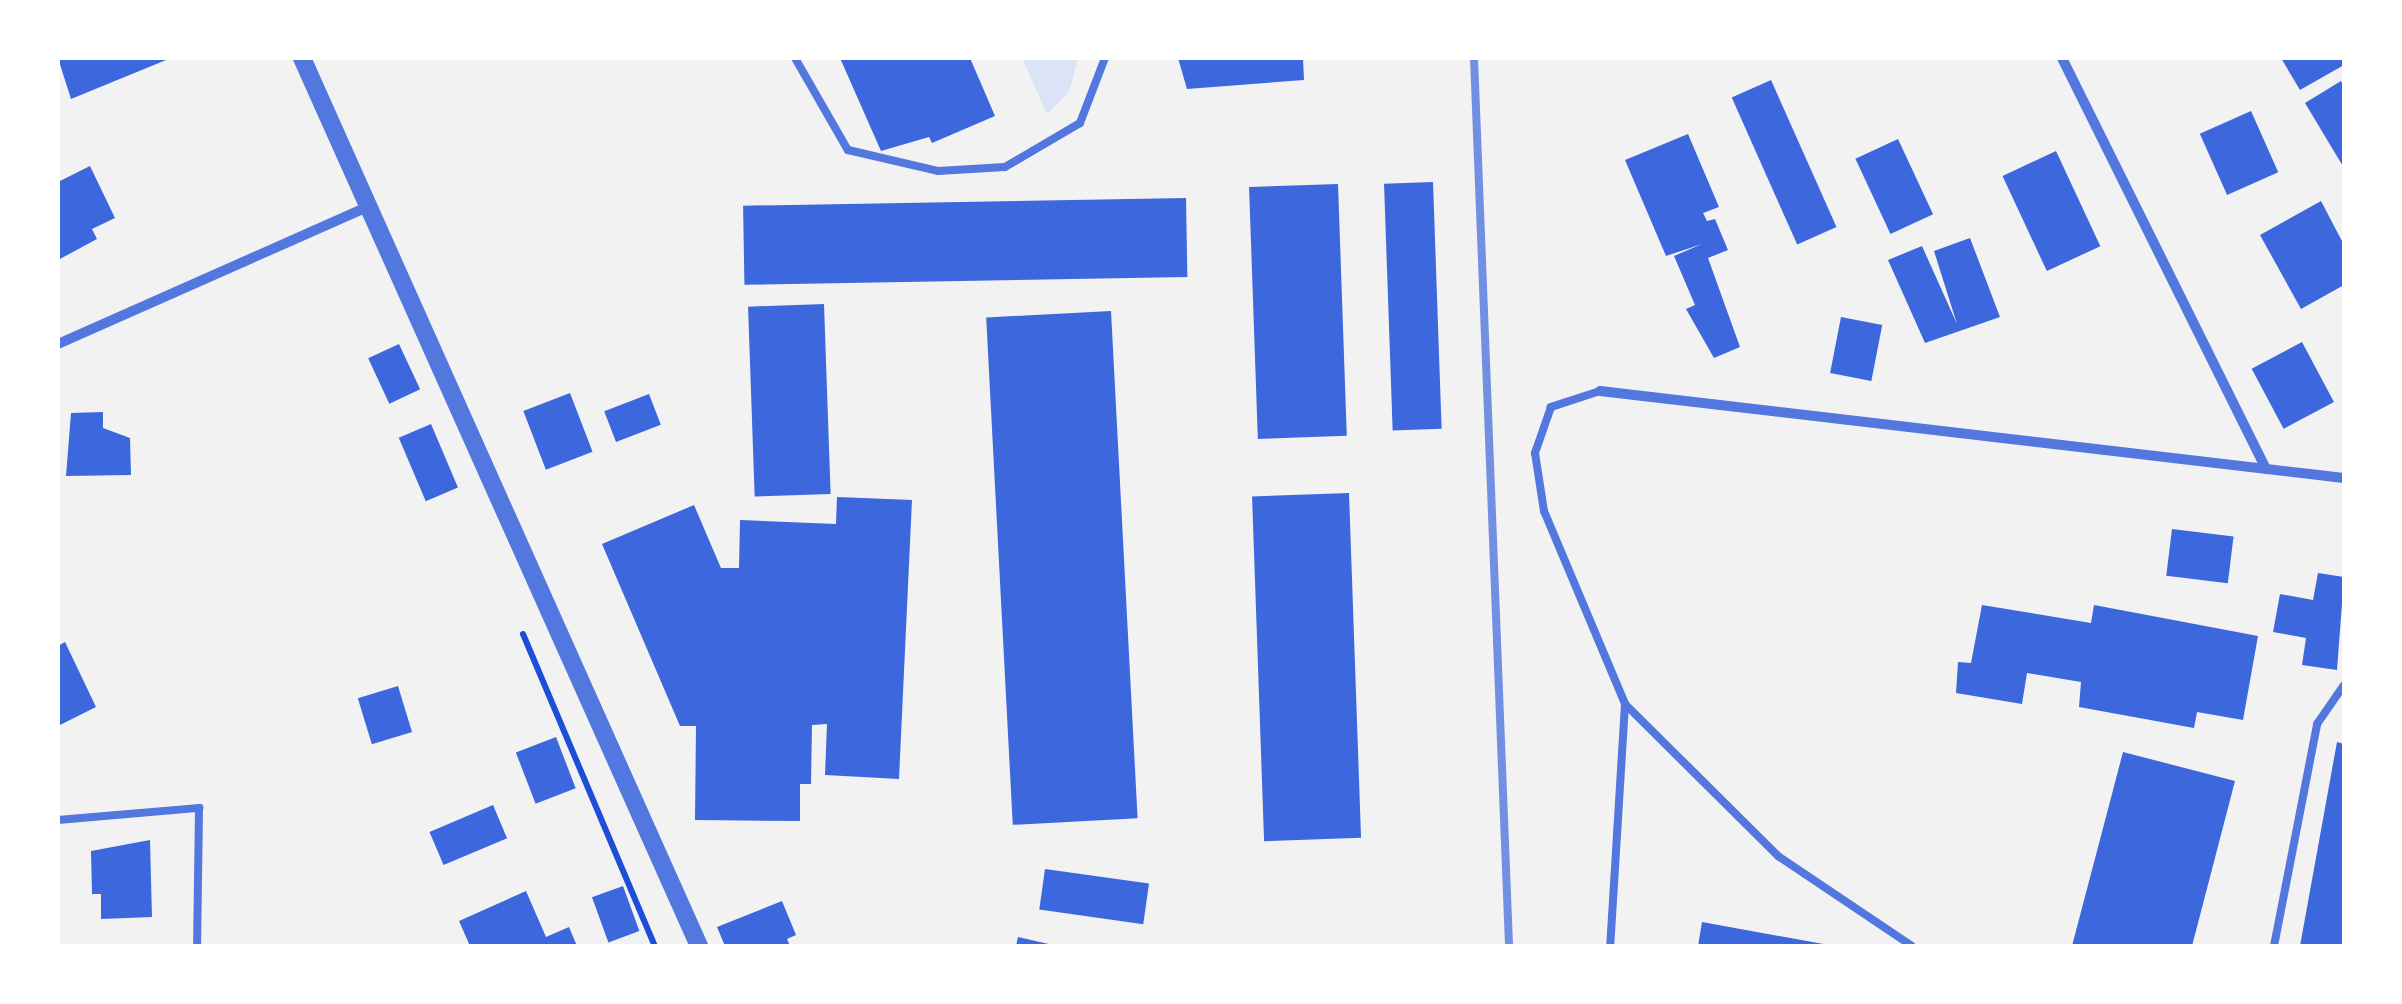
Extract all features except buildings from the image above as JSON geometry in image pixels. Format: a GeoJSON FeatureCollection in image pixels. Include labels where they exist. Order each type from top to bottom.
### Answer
{"type":"FeatureCollection","features":[{"type":"Feature","properties":{"kind":"street"},"geometry":{"type":"LineString","coordinates":[[302,58],[365,208],[700,946]]}},
{"type":"Feature","properties":{"kind":"street"},"geometry":{"type":"LineString","coordinates":[[2062,58],[2266,469]]}},
{"type":"Feature","properties":{"kind":"street"},"geometry":{"type":"LineString","coordinates":[[58,344],[365,208]]}},
{"type":"Feature","properties":{"kind":"street"},"geometry":{"type":"LineString","coordinates":[[1600,391],[2344,478]]}},
{"type":"Feature","properties":{"kind":"lane"},"geometry":{"type":"LineString","coordinates":[[796,58],[848,150],[938,171],[1005,167],[1080,123],[1106,58]]}},
{"type":"Feature","properties":{"kind":"lane"},"geometry":{"type":"LineString","coordinates":[[1600,391],[1551,407],[1535,453],[1544,511],[1625,704],[1778,856],[1912,946]]}},
{"type":"Feature","properties":{"kind":"lane"},"geometry":{"type":"LineString","coordinates":[[2274,946],[2317,724],[2344,686]]}},
{"type":"Feature","properties":{"kind":"lane"},"geometry":{"type":"LineString","coordinates":[[1610,946],[1625,704]]}},
{"type":"Feature","properties":{"kind":"lane"},"geometry":{"type":"LineString","coordinates":[[58,820],[199,808],[196,946]]}},
{"type":"Feature","properties":{"kind":"path"},"geometry":{"type":"LineString","coordinates":[[520,628],[654,946]]}},
{"type":"Feature","properties":{"kind":"shaded area"},"geometry":{"type":"Polygon","coordinates":[[[1022,58],[1078,58],[1069,92],[1047,114],[1022,58]]]}},
{"type":"Feature","properties":{"kind":"railway"},"geometry":{"type":"LineString","coordinates":[[1474,58],[1509,946]]}}]}
